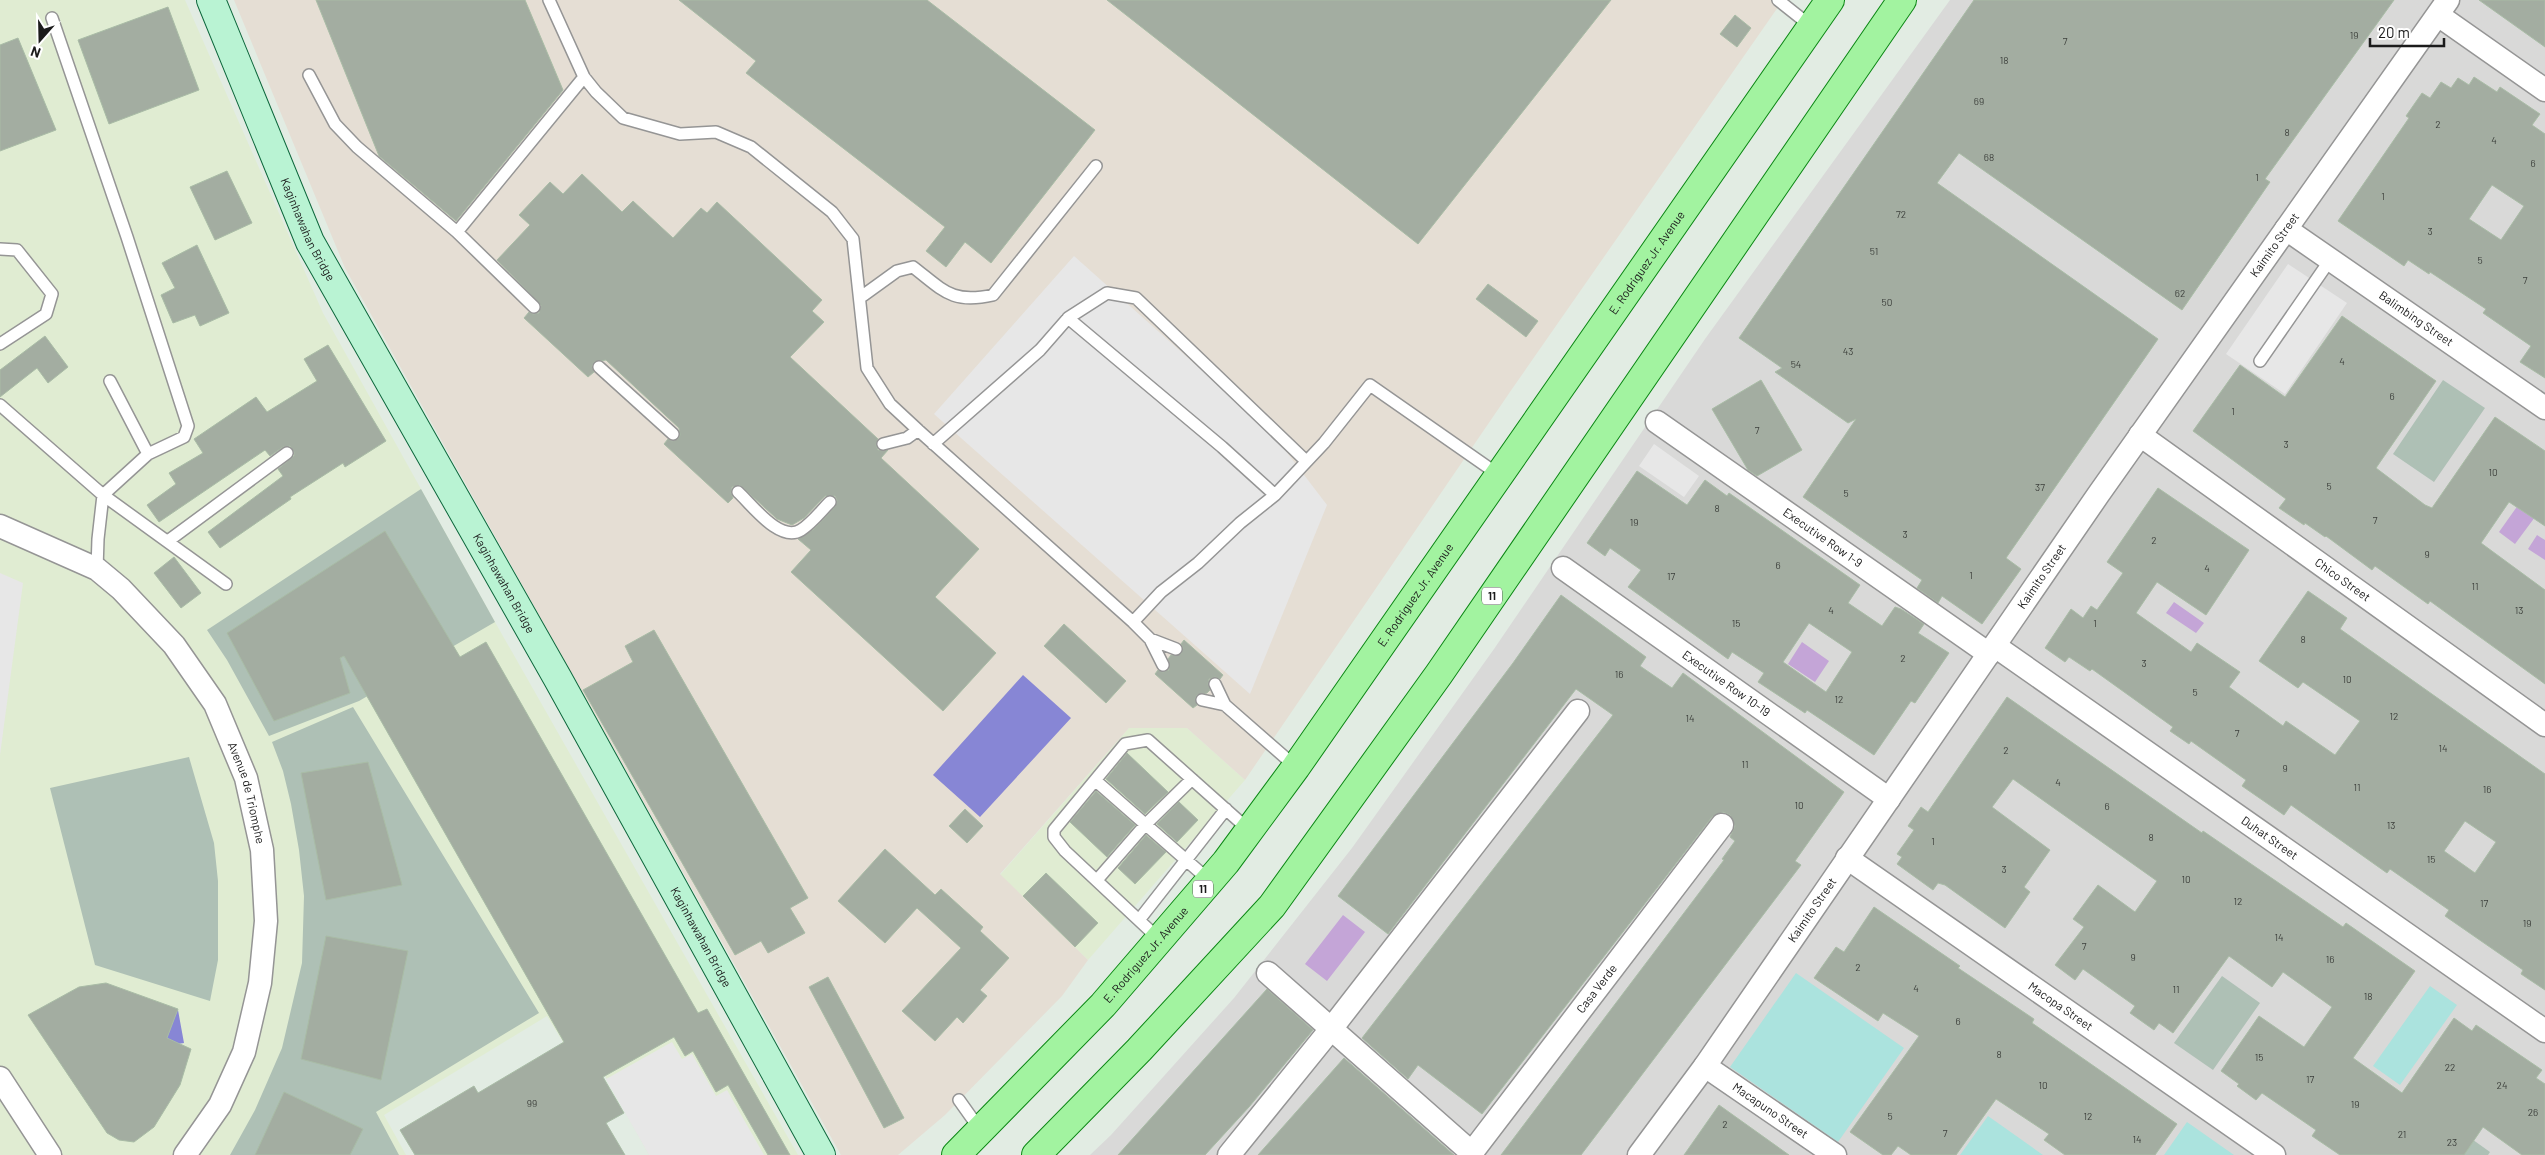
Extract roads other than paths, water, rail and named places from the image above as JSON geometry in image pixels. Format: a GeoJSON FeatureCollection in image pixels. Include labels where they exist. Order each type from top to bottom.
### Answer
{"type":"FeatureCollection","features":[{"type":"Feature","properties":{"kind":"main road","name":"Kaginhawahan Bridge"},"geometry":{"type":"LineString","coordinates":[[211,0],[310,242],[558,679],[821,1155]]}},
{"type":"Feature","properties":{"kind":"main road","name":"E. Rodriguez Jr. Avenue"},"geometry":{"type":"LineString","coordinates":[[956,1155],[1103,1005],[1210,881],[1249,830],[1296,766],[1830,0]]}},
{"type":"Feature","properties":{"kind":"main road","name":"11"},"geometry":{"type":"LineString","coordinates":[[1036,1155],[1139,1050],[1272,906],[1439,674],[1902,0]]}},
{"type":"Feature","properties":{"kind":"street"},"geometry":{"type":"LineString","coordinates":[[2443,8],[2545,90]]}},
{"type":"Feature","properties":{"kind":"street","name":"Kaimito Street"},"geometry":{"type":"LineString","coordinates":[[1639,1155],[1705,1066],[2140,435],[2443,8]]}},
{"type":"Feature","properties":{"kind":"street","name":"Balimbing Street"},"geometry":{"type":"LineString","coordinates":[[2286,229],[2545,408]]}},
{"type":"Feature","properties":{"kind":"street","name":"Executive Row 1-9"},"geometry":{"type":"LineString","coordinates":[[1657,422],[1992,650]]}},
{"type":"Feature","properties":{"kind":"street","name":"Chico Street"},"geometry":{"type":"LineString","coordinates":[[2140,435],[2545,725]]}},
{"type":"Feature","properties":{"kind":"street","name":"Avenue de Triomphe"},"geometry":{"type":"LineString","coordinates":[[0,526],[97,569],[121,589],[174,645],[215,704],[246,778],[262,850],[265,930],[260,983],[244,1052],[220,1105],[185,1155]]}},
{"type":"Feature","properties":{"kind":"street","name":"Executive Row 10-19"},"geometry":{"type":"LineString","coordinates":[[1563,568],[1889,799]]}},
{"type":"Feature","properties":{"kind":"street","name":"Duhat Street"},"geometry":{"type":"LineString","coordinates":[[1992,650],[2545,1031]]}},
{"type":"Feature","properties":{"kind":"street"},"geometry":{"type":"LineString","coordinates":[[1228,1155],[1332,1029],[1578,711]]}},
{"type":"Feature","properties":{"kind":"street","name":"Casa Verde"},"geometry":{"type":"LineString","coordinates":[[1268,974],[1471,1154],[1722,825]]}},
{"type":"Feature","properties":{"kind":"street","name":"Macopa Street"},"geometry":{"type":"LineString","coordinates":[[1847,858],[2274,1155]]}},
{"type":"Feature","properties":{"kind":"street","name":"Macapuno Street"},"geometry":{"type":"LineString","coordinates":[[1705,1066],[1835,1155]]}},
{"type":"Feature","properties":{"kind":"street"},"geometry":{"type":"LineString","coordinates":[[0,1078],[50,1155]]}},
{"type":"Feature","properties":{"kind":"lane"},"geometry":{"type":"LineString","coordinates":[[549,0],[584,77],[596,92],[624,118],[680,134],[716,132],[751,146],[832,212],[853,239],[861,296],[862,332],[868,368],[890,404],[1133,622],[1150,639],[1163,665]]}},
{"type":"Feature","properties":{"kind":"lane"},"geometry":{"type":"LineString","coordinates":[[1778,0],[1812,27]]}},
{"type":"Feature","properties":{"kind":"lane"},"geometry":{"type":"LineString","coordinates":[[52,18],[127,237],[188,426],[184,437],[148,454],[103,495],[97,569]]}},
{"type":"Feature","properties":{"kind":"lane"},"geometry":{"type":"LineString","coordinates":[[309,75],[335,124],[357,147],[456,232],[534,307]]}},
{"type":"Feature","properties":{"kind":"lane"},"geometry":{"type":"LineString","coordinates":[[456,232],[584,77]]}},
{"type":"Feature","properties":{"kind":"lane"},"geometry":{"type":"LineString","coordinates":[[861,296],[897,271],[913,267],[948,295],[972,300],[993,296],[1096,166]]}},
{"type":"Feature","properties":{"kind":"lane"},"geometry":{"type":"LineString","coordinates":[[0,249],[17,250],[52,294],[46,314],[0,344]]}},
{"type":"Feature","properties":{"kind":"lane"},"geometry":{"type":"LineString","coordinates":[[2260,360],[2330,260]]}},
{"type":"Feature","properties":{"kind":"lane"},"geometry":{"type":"LineString","coordinates":[[933,444],[1040,350],[1068,318],[1107,293],[1136,298],[1306,461]]}},
{"type":"Feature","properties":{"kind":"lane"},"geometry":{"type":"LineString","coordinates":[[1068,318],[1222,447],[1275,495]]}},
{"type":"Feature","properties":{"kind":"lane"},"geometry":{"type":"LineString","coordinates":[[599,367],[673,434]]}},
{"type":"Feature","properties":{"kind":"lane"},"geometry":{"type":"LineString","coordinates":[[110,381],[148,454]]}},
{"type":"Feature","properties":{"kind":"lane"},"geometry":{"type":"LineString","coordinates":[[1133,622],[1161,592],[1198,563],[1240,523],[1275,495],[1352,410],[1370,385],[1498,476]]}},
{"type":"Feature","properties":{"kind":"lane"},"geometry":{"type":"LineString","coordinates":[[0,405],[103,495],[226,584]]}},
{"type":"Feature","properties":{"kind":"lane"},"geometry":{"type":"LineString","coordinates":[[883,444],[907,438],[918,430]]}},
{"type":"Feature","properties":{"kind":"lane"},"geometry":{"type":"LineString","coordinates":[[168,541],[287,453]]}},
{"type":"Feature","properties":{"kind":"lane"},"geometry":{"type":"LineString","coordinates":[[738,492],[780,532],[793,533],[802,529],[830,502]]}},
{"type":"Feature","properties":{"kind":"lane"},"geometry":{"type":"LineString","coordinates":[[1150,639],[1176,649]]}},
{"type":"Feature","properties":{"kind":"lane"},"geometry":{"type":"LineString","coordinates":[[1215,684],[1225,705],[1296,766]]}},
{"type":"Feature","properties":{"kind":"lane"},"geometry":{"type":"LineString","coordinates":[[1202,700],[1225,705]]}},
{"type":"Feature","properties":{"kind":"lane"},"geometry":{"type":"LineString","coordinates":[[1160,940],[1058,844],[1054,837],[1054,830],[1125,744],[1148,740],[1249,830]]}},
{"type":"Feature","properties":{"kind":"lane"},"geometry":{"type":"LineString","coordinates":[[1097,880],[1145,825],[1192,779]]}},
{"type":"Feature","properties":{"kind":"lane"},"geometry":{"type":"LineString","coordinates":[[1096,781],[1210,881]]}},
{"type":"Feature","properties":{"kind":"lane"},"geometry":{"type":"LineString","coordinates":[[1139,920],[1226,809]]}},
{"type":"Feature","properties":{"kind":"lane"},"geometry":{"type":"LineString","coordinates":[[959,1100],[981,1131]]}}]}
